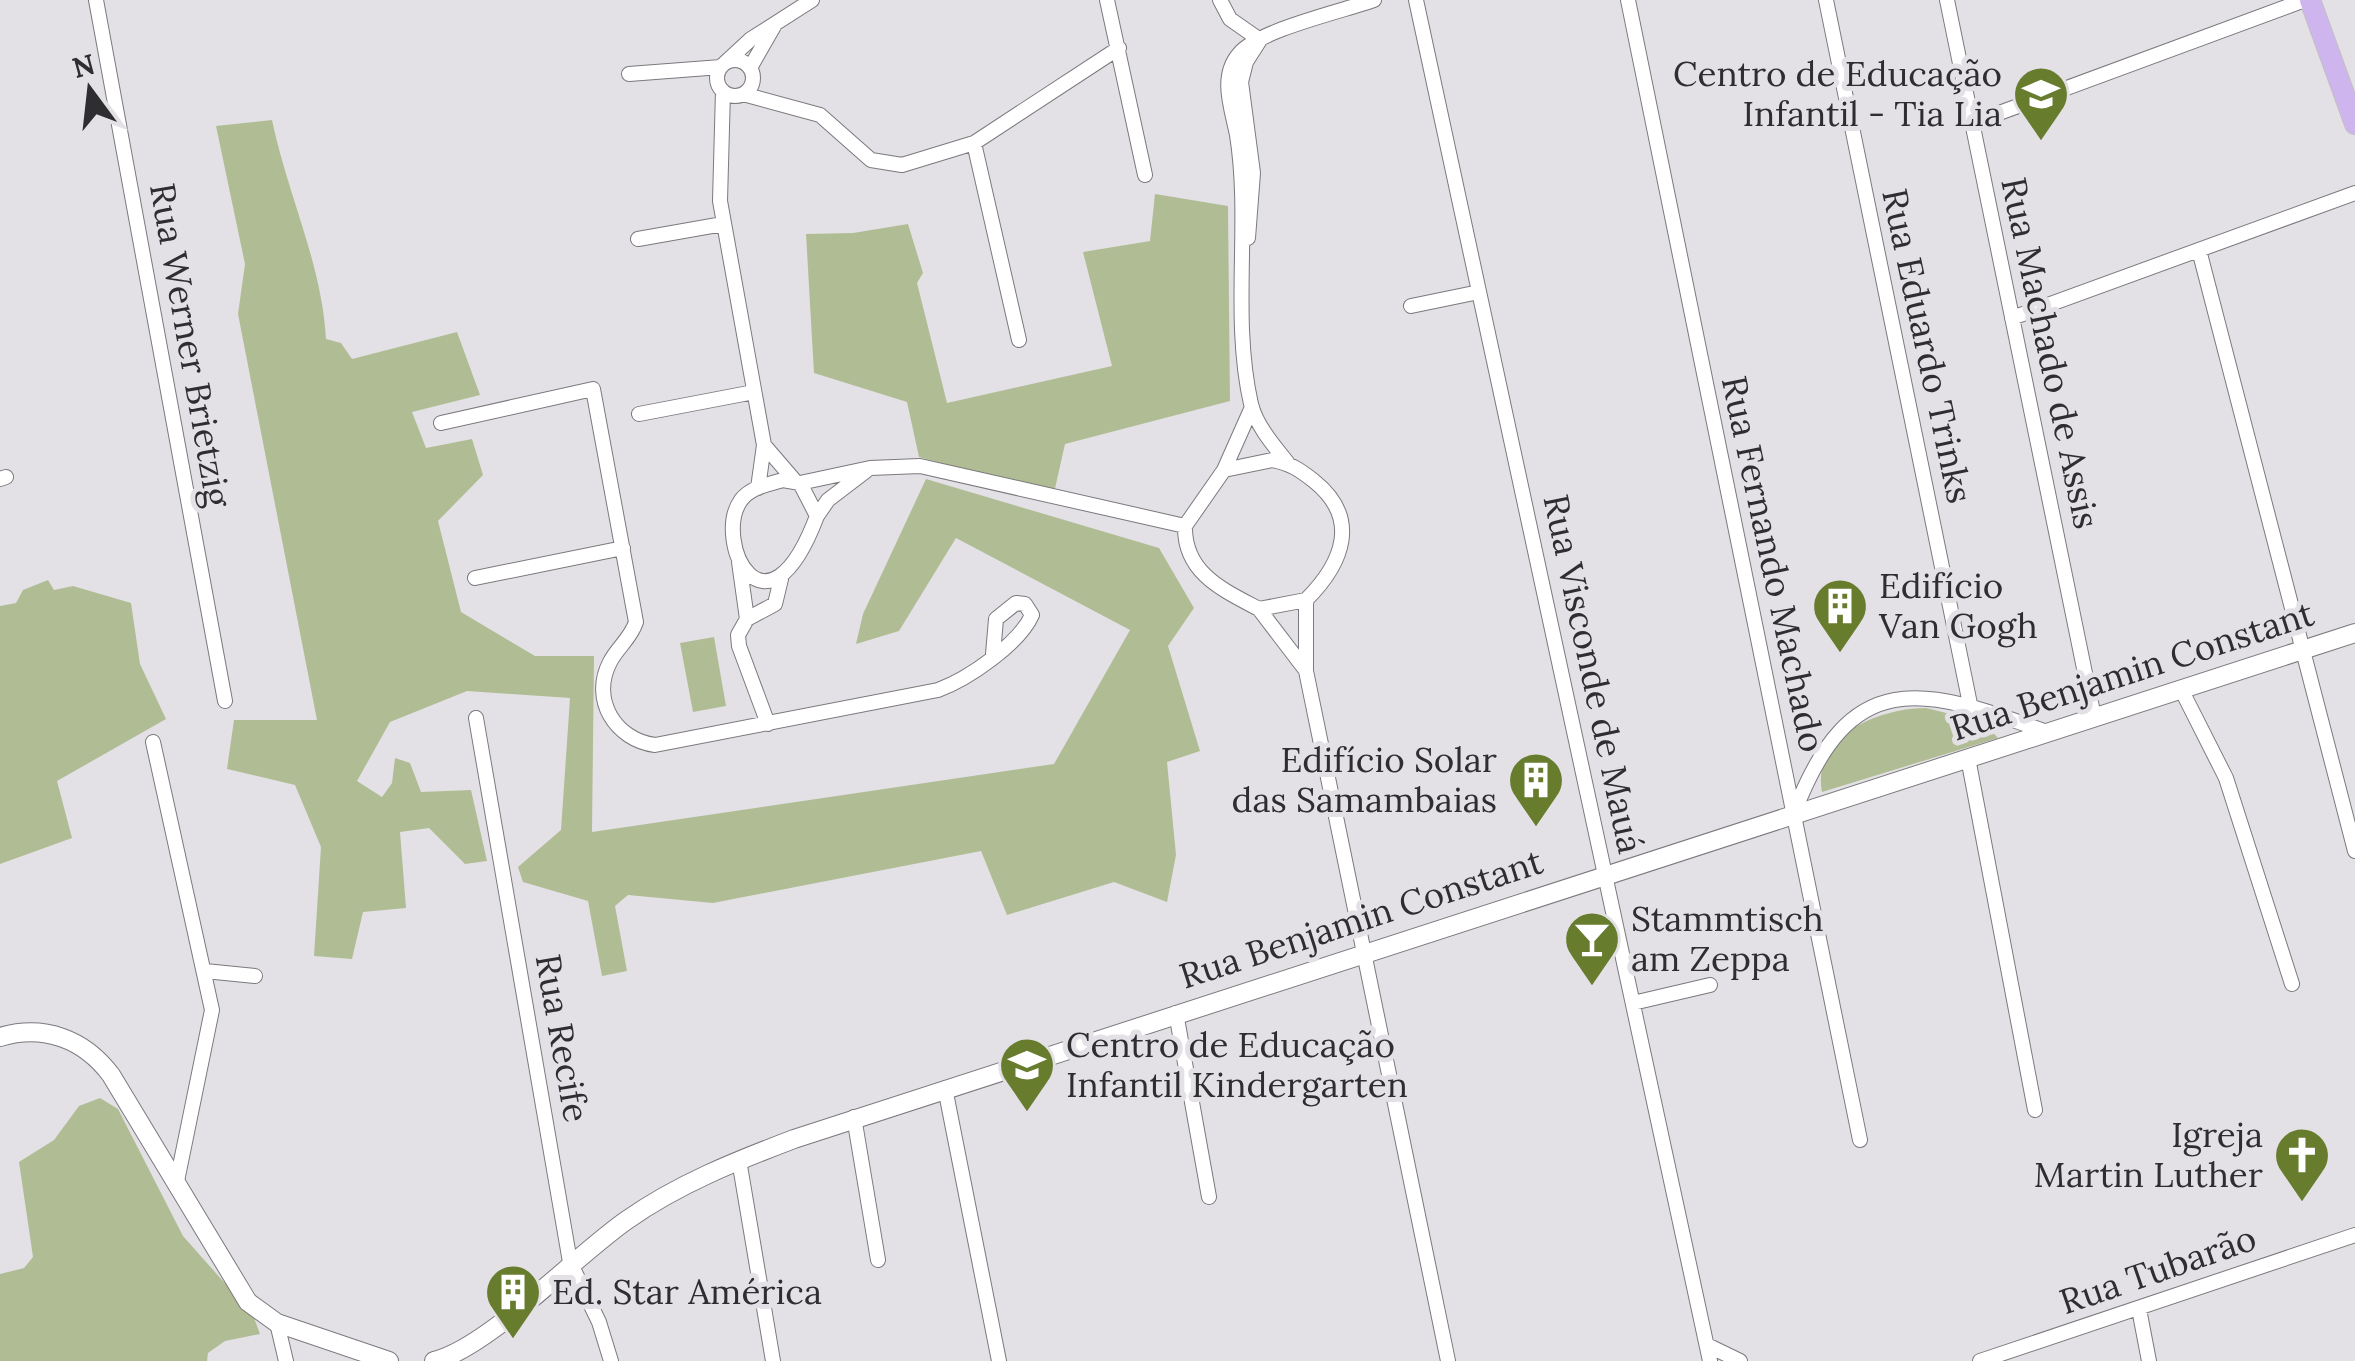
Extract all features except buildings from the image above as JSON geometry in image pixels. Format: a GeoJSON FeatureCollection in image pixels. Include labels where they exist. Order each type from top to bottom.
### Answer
{"type":"FeatureCollection","features":[{"type":"Feature","properties":{"kind":"main road"},"geometry":{"type":"LineString","coordinates":[[2307,0],[2355,124]]}},
{"type":"Feature","properties":{"kind":"main road","name":"Rua Benjamin Constant"},"geometry":{"type":"LineString","coordinates":[[434,1361],[462,1357],[570,1262],[655,1202],[739,1160],[854,1117],[2355,633]]}},
{"type":"Feature","properties":{"kind":"main road"},"geometry":{"type":"LineString","coordinates":[[0,1037],[38,1032],[87,1049],[111,1076],[175,1188],[248,1302],[277,1323],[389,1361]]}},
{"type":"Feature","properties":{"kind":"street","name":"Rua Werner Brietzig"},"geometry":{"type":"LineString","coordinates":[[96,0],[224,701]]}},
{"type":"Feature","properties":{"kind":"street"},"geometry":{"type":"LineString","coordinates":[[731,92],[716,77],[723,65],[812,0]]}},
{"type":"Feature","properties":{"kind":"street"},"geometry":{"type":"LineString","coordinates":[[1107,0],[1145,175]]}},
{"type":"Feature","properties":{"kind":"street"},"geometry":{"type":"LineString","coordinates":[[1220,0],[1230,19],[1260,40]]}},
{"type":"Feature","properties":{"kind":"street"},"geometry":{"type":"LineString","coordinates":[[1374,0],[1260,40],[1236,56],[1228,83],[1239,158],[1242,322],[1252,408],[1287,462],[1328,492],[1344,523],[1338,552],[1306,600],[1306,671],[1448,1361]]}},
{"type":"Feature","properties":{"kind":"street","name":"Rua Visconde de Mauá"},"geometry":{"type":"LineString","coordinates":[[1416,0],[1710,1361]]}},
{"type":"Feature","properties":{"kind":"street","name":"Rua Fernando Machado"},"geometry":{"type":"LineString","coordinates":[[1628,0],[1860,1140]]}},
{"type":"Feature","properties":{"kind":"street","name":"Rua Eduardo Trinks"},"geometry":{"type":"LineString","coordinates":[[1826,0],[1970,704]]}},
{"type":"Feature","properties":{"kind":"street","name":"Rua Machado de Assis"},"geometry":{"type":"LineString","coordinates":[[1947,0],[2094,718]]}},
{"type":"Feature","properties":{"kind":"street"},"geometry":{"type":"LineString","coordinates":[[1972,123],[2307,0]]}},
{"type":"Feature","properties":{"kind":"street"},"geometry":{"type":"LineString","coordinates":[[758,488],[764,445],[718,178],[721,137],[731,92],[752,74],[775,25]]}},
{"type":"Feature","properties":{"kind":"street"},"geometry":{"type":"LineString","coordinates":[[675,68],[731,92],[820,115],[861,152],[882,164],[924,161],[974,143],[1119,48]]}},
{"type":"Feature","properties":{"kind":"street"},"geometry":{"type":"LineString","coordinates":[[629,74],[742,61],[783,103]]}},
{"type":"Feature","properties":{"kind":"street"},"geometry":{"type":"LineString","coordinates":[[974,143],[1019,340]]}},
{"type":"Feature","properties":{"kind":"street"},"geometry":{"type":"LineString","coordinates":[[2012,318],[2355,193]]}},
{"type":"Feature","properties":{"kind":"street"},"geometry":{"type":"LineString","coordinates":[[638,239],[723,224]]}},
{"type":"Feature","properties":{"kind":"street"},"geometry":{"type":"LineString","coordinates":[[2198,250],[2355,851]]}},
{"type":"Feature","properties":{"kind":"street"},"geometry":{"type":"LineString","coordinates":[[1411,306],[1480,292]]}},
{"type":"Feature","properties":{"kind":"street"},"geometry":{"type":"LineString","coordinates":[[441,423],[593,389],[636,622],[606,672],[606,705],[612,723],[624,736],[654,745],[938,690],[973,674],[1026,628],[1032,615],[1025,604],[1016,603],[996,619],[993,654]]}},
{"type":"Feature","properties":{"kind":"street"},"geometry":{"type":"LineString","coordinates":[[639,414],[754,392]]}},
{"type":"Feature","properties":{"kind":"street"},"geometry":{"type":"LineString","coordinates":[[1252,408],[1224,470],[1185,526],[1188,552],[1198,568],[1223,590],[1260,610],[1306,671]]}},
{"type":"Feature","properties":{"kind":"street"},"geometry":{"type":"LineString","coordinates":[[764,445],[797,482],[817,516]]}},
{"type":"Feature","properties":{"kind":"street"},"geometry":{"type":"LineString","coordinates":[[1224,470],[1272,460],[1287,462]]}},
{"type":"Feature","properties":{"kind":"street"},"geometry":{"type":"LineString","coordinates":[[768,724],[738,635],[746,619],[734,520],[740,502],[758,488],[870,468],[920,466],[1185,526]]}},
{"type":"Feature","properties":{"kind":"street"},"geometry":{"type":"LineString","coordinates":[[746,619],[775,604],[781,579],[806,546],[817,516],[828,500],[870,468]]}},
{"type":"Feature","properties":{"kind":"street"},"geometry":{"type":"LineString","coordinates":[[475,578],[623,548]]}},
{"type":"Feature","properties":{"kind":"street"},"geometry":{"type":"LineString","coordinates":[[739,562],[751,576],[765,582],[781,579]]}},
{"type":"Feature","properties":{"kind":"street"},"geometry":{"type":"LineString","coordinates":[[1260,610],[1306,600]]}},
{"type":"Feature","properties":{"kind":"street"},"geometry":{"type":"LineString","coordinates":[[996,619],[1026,628]]}},
{"type":"Feature","properties":{"kind":"street"},"geometry":{"type":"LineString","coordinates":[[2182,689],[2226,778],[2292,984]]}},
{"type":"Feature","properties":{"kind":"street"},"geometry":{"type":"LineString","coordinates":[[1794,814],[1822,749],[1862,713],[1902,699],[1928,697],[1970,704],[2047,732]]}},
{"type":"Feature","properties":{"kind":"street","name":"Rua Recife"},"geometry":{"type":"LineString","coordinates":[[476,718],[570,1262],[600,1322],[612,1361]]}},
{"type":"Feature","properties":{"kind":"street"},"geometry":{"type":"LineString","coordinates":[[153,742],[204,970],[212,1024],[175,1188]]}},
{"type":"Feature","properties":{"kind":"street"},"geometry":{"type":"LineString","coordinates":[[1968,758],[2035,1110]]}},
{"type":"Feature","properties":{"kind":"street"},"geometry":{"type":"LineString","coordinates":[[204,970],[255,976]]}},
{"type":"Feature","properties":{"kind":"street"},"geometry":{"type":"LineString","coordinates":[[1633,1003],[1710,984]]}},
{"type":"Feature","properties":{"kind":"street"},"geometry":{"type":"LineString","coordinates":[[1176,1014],[1209,1197]]}},
{"type":"Feature","properties":{"kind":"street"},"geometry":{"type":"LineString","coordinates":[[945,1088],[999,1361]]}},
{"type":"Feature","properties":{"kind":"street"},"geometry":{"type":"LineString","coordinates":[[854,1117],[878,1260]]}},
{"type":"Feature","properties":{"kind":"street"},"geometry":{"type":"LineString","coordinates":[[739,1160],[772,1361]]}},
{"type":"Feature","properties":{"kind":"street","name":"Rua Tubarão"},"geometry":{"type":"LineString","coordinates":[[1980,1361],[2355,1235]]}},
{"type":"Feature","properties":{"kind":"street"},"geometry":{"type":"LineString","coordinates":[[2139,1308],[2148,1361]]}},
{"type":"Feature","properties":{"kind":"street"},"geometry":{"type":"LineString","coordinates":[[277,1323],[286,1361]]}},
{"type":"Feature","properties":{"kind":"street"},"geometry":{"type":"LineString","coordinates":[[1707,1345],[1740,1361]]}},
{"type":"Feature","properties":{"kind":"green space"},"geometry":{"type":"Polygon","coordinates":[[[272,120],[318,283],[326,339],[341,343],[352,359],[457,332],[480,395],[412,412],[426,448],[472,439],[483,475],[438,521],[461,612],[535,656],[594,656],[592,832],[1054,764],[1130,630],[956,538],[899,631],[856,644],[863,614],[926,479],[1159,548],[1194,608],[1168,646],[1200,751],[1167,762],[1176,855],[1167,902],[1114,882],[1007,915],[981,851],[713,903],[628,895],[615,906],[627,971],[602,976],[588,901],[523,882],[518,867],[561,830],[570,698],[467,691],[390,722],[357,781],[382,797],[392,783],[395,758],[410,763],[421,792],[471,790],[487,861],[465,864],[429,828],[400,832],[406,908],[363,912],[352,959],[314,956],[321,847],[295,785],[227,769],[234,720],[317,720],[238,314],[245,264],[216,126],[272,120]]]}},
{"type":"Feature","properties":{"kind":"green space"},"geometry":{"type":"Polygon","coordinates":[[[1155,194],[1228,206],[1230,401],[1065,444],[1054,493],[919,457],[907,402],[814,373],[806,234],[853,233],[908,224],[923,273],[917,283],[947,403],[1112,366],[1083,252],[1150,241],[1155,194]]]}},
{"type":"Feature","properties":{"kind":"green space"},"geometry":{"type":"Polygon","coordinates":[[[48,580],[54,590],[73,586],[131,603],[140,664],[166,719],[57,781],[72,838],[0,864],[0,606],[16,603],[23,590],[48,580]]]}},
{"type":"Feature","properties":{"kind":"green space"},"geometry":{"type":"Polygon","coordinates":[[[714,637],[726,706],[693,712],[680,643],[714,637]]]}},
{"type":"Feature","properties":{"kind":"green space"},"geometry":{"type":"Polygon","coordinates":[[[1926,708],[1983,722],[1998,738],[1822,792],[1827,754],[1838,740],[1871,719],[1926,708]]]}},
{"type":"Feature","properties":{"kind":"green space"},"geometry":{"type":"Polygon","coordinates":[[[100,1098],[118,1109],[183,1236],[253,1315],[260,1334],[225,1341],[208,1353],[207,1361],[0,1361],[0,1274],[24,1268],[33,1257],[19,1162],[54,1140],[79,1106],[100,1098]]]}},
{"type":"Feature","properties":{"kind":"place","name":"Centro de Educação Infantil - Tia Lia"},"geometry":{"type":"Point","coordinates":[2041,143]}},
{"type":"Feature","properties":{"kind":"place","name":"Edifício Van Gogh"},"geometry":{"type":"Point","coordinates":[1840,655]}},
{"type":"Feature","properties":{"kind":"place","name":"Edifício Solar das Samambaias"},"geometry":{"type":"Point","coordinates":[1536,829]}},
{"type":"Feature","properties":{"kind":"place","name":"Stammtisch am Zeppa"},"geometry":{"type":"Point","coordinates":[1592,988]}},
{"type":"Feature","properties":{"kind":"place","name":"Centro de Educação Infantil Kindergarten"},"geometry":{"type":"Point","coordinates":[1027,1114]}},
{"type":"Feature","properties":{"kind":"place","name":"Igreja Martin Luther"},"geometry":{"type":"Point","coordinates":[2302,1204]}},
{"type":"Feature","properties":{"kind":"place","name":"Ed. Star América"},"geometry":{"type":"Point","coordinates":[513,1341]}}]}
